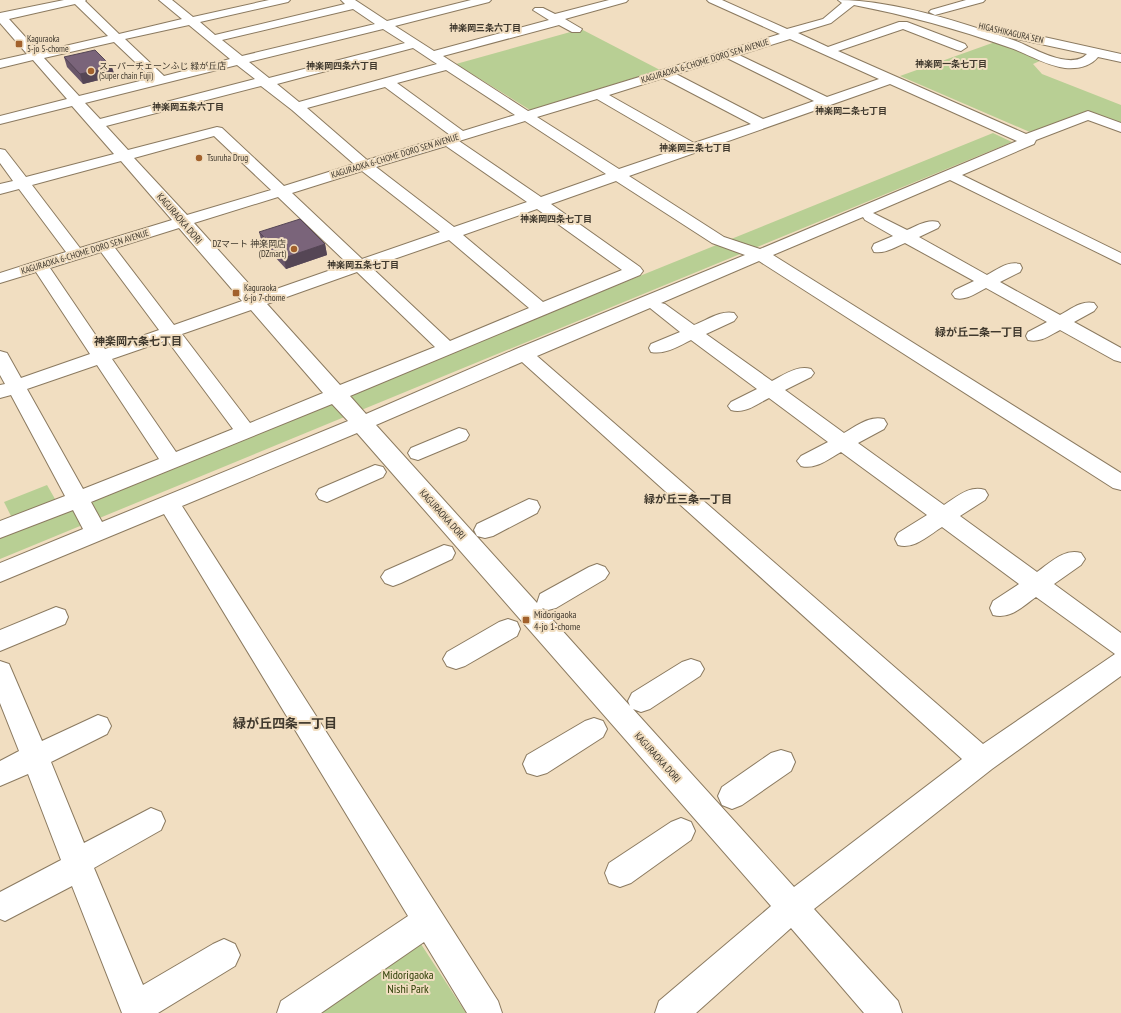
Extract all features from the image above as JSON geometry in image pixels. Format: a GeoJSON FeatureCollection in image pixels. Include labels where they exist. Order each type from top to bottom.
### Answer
{"type":"FeatureCollection","features":[{"type":"Feature","properties":{"kind":"street"},"geometry":{"type":"LineString","coordinates":[[0,16],[78,0],[162,81]]}},
{"type":"Feature","properties":{"kind":"street"},"geometry":{"type":"LineString","coordinates":[[0,64],[284,0]]}},
{"type":"Feature","properties":{"kind":"street"},"geometry":{"type":"LineString","coordinates":[[440,0],[454,8]]}},
{"type":"Feature","properties":{"kind":"street"},"geometry":{"type":"LineString","coordinates":[[0,120],[485,0]]}},
{"type":"Feature","properties":{"kind":"street"},"geometry":{"type":"LineString","coordinates":[[433,55],[622,0]]}},
{"type":"Feature","properties":{"kind":"street"},"geometry":{"type":"LineString","coordinates":[[713,0],[1026,139],[1088,115],[1121,128]]}},
{"type":"Feature","properties":{"kind":"street","name":"HIGASHIKAGURA SEN"},"geometry":{"type":"LineString","coordinates":[[904,0],[935,12],[988,28],[1121,58]]}},
{"type":"Feature","properties":{"kind":"street"},"geometry":{"type":"LineString","coordinates":[[935,12],[979,0]]}},
{"type":"Feature","properties":{"kind":"street"},"geometry":{"type":"LineString","coordinates":[[171,1],[190,21],[239,62],[297,107],[365,166],[451,233],[542,310]]}},
{"type":"Feature","properties":{"kind":"street"},"geometry":{"type":"LineString","coordinates":[[848,1],[907,14],[994,39],[1064,64],[1082,64],[1087,62],[1095,52]]}},
{"type":"Feature","properties":{"kind":"street","name":"KAGURAOKA 6-CHOME DORO SEN AVENUE"},"geometry":{"type":"LineString","coordinates":[[0,278],[728,54],[827,21],[848,1]]}},
{"type":"Feature","properties":{"kind":"street"},"geometry":{"type":"LineString","coordinates":[[212,39],[351,3],[718,240],[759,254],[1121,483]]}},
{"type":"Feature","properties":{"kind":"street"},"geometry":{"type":"LineString","coordinates":[[539,10],[576,29]]}},
{"type":"Feature","properties":{"kind":"street","name":"KAGURAOKA DORI"},"geometry":{"type":"LineString","coordinates":[[0,16],[886,1013]]}},
{"type":"Feature","properties":{"kind":"street"},"geometry":{"type":"LineString","coordinates":[[827,51],[903,25],[961,48]]}},
{"type":"Feature","properties":{"kind":"street"},"geometry":{"type":"LineString","coordinates":[[97,124],[414,44]]}},
{"type":"Feature","properties":{"kind":"street"},"geometry":{"type":"LineString","coordinates":[[728,54],[826,102]]}},
{"type":"Feature","properties":{"kind":"street"},"geometry":{"type":"LineString","coordinates":[[297,107],[448,65]]}},
{"type":"Feature","properties":{"kind":"street"},"geometry":{"type":"LineString","coordinates":[[665,74],[762,124]]}},
{"type":"Feature","properties":{"kind":"street"},"geometry":{"type":"LineString","coordinates":[[8,389],[891,79]]}},
{"type":"Feature","properties":{"kind":"street"},"geometry":{"type":"LineString","coordinates":[[0,530],[246,432],[634,271],[538,202],[454,138],[387,82]]}},
{"type":"Feature","properties":{"kind":"street"},"geometry":{"type":"LineString","coordinates":[[598,94],[692,148]]}},
{"type":"Feature","properties":{"kind":"street"},"geometry":{"type":"LineString","coordinates":[[0,189],[217,131],[448,349]]}},
{"type":"Feature","properties":{"kind":"street"},"geometry":{"type":"LineString","coordinates":[[0,573],[1029,141],[1026,139]]}},
{"type":"Feature","properties":{"kind":"street"},"geometry":{"type":"LineString","coordinates":[[0,153],[76,254]]}},
{"type":"Feature","properties":{"kind":"street"},"geometry":{"type":"LineString","coordinates":[[950,174],[1121,259]]}},
{"type":"Feature","properties":{"kind":"street"},"geometry":{"type":"LineString","coordinates":[[871,217],[1121,356]]}},
{"type":"Feature","properties":{"kind":"street"},"geometry":{"type":"LineString","coordinates":[[880,248],[932,225]]}},
{"type":"Feature","properties":{"kind":"street"},"geometry":{"type":"LineString","coordinates":[[105,246],[172,332],[246,432]]}},
{"type":"Feature","properties":{"kind":"street"},"geometry":{"type":"LineString","coordinates":[[40,266],[171,461]]}},
{"type":"Feature","properties":{"kind":"street"},"geometry":{"type":"LineString","coordinates":[[961,294],[1014,268]]}},
{"type":"Feature","properties":{"kind":"street"},"geometry":{"type":"LineString","coordinates":[[1035,336],[1088,307]]}},
{"type":"Feature","properties":{"kind":"street"},"geometry":{"type":"LineString","coordinates":[[659,308],[1121,646]]}},
{"type":"Feature","properties":{"kind":"street"},"geometry":{"type":"LineString","coordinates":[[658,348],[728,317]]}},
{"type":"Feature","properties":{"kind":"street"},"geometry":{"type":"LineString","coordinates":[[523,353],[982,760]]}},
{"type":"Feature","properties":{"kind":"street"},"geometry":{"type":"LineString","coordinates":[[0,357],[8,389],[78,500],[96,532]]}},
{"type":"Feature","properties":{"kind":"street"},"geometry":{"type":"LineString","coordinates":[[738,406],[804,373]]}},
{"type":"Feature","properties":{"kind":"street"},"geometry":{"type":"LineString","coordinates":[[808,461],[877,424]]}},
{"type":"Feature","properties":{"kind":"street"},"geometry":{"type":"LineString","coordinates":[[418,453],[459,435]]}},
{"type":"Feature","properties":{"kind":"street"},"geometry":{"type":"LineString","coordinates":[[327,494],[375,472]]}},
{"type":"Feature","properties":{"kind":"street"},"geometry":{"type":"LineString","coordinates":[[906,540],[977,495]]}},
{"type":"Feature","properties":{"kind":"street"},"geometry":{"type":"LineString","coordinates":[[168,502],[486,1013]]}},
{"type":"Feature","properties":{"kind":"street"},"geometry":{"type":"LineString","coordinates":[[485,530],[529,507]]}},
{"type":"Feature","properties":{"kind":"street"},"geometry":{"type":"LineString","coordinates":[[393,577],[444,553]]}},
{"type":"Feature","properties":{"kind":"street"},"geometry":{"type":"LineString","coordinates":[[1002,608],[1074,559]]}},
{"type":"Feature","properties":{"kind":"street"},"geometry":{"type":"LineString","coordinates":[[548,601],[597,573]]}},
{"type":"Feature","properties":{"kind":"street"},"geometry":{"type":"LineString","coordinates":[[0,641],[56,616]]}},
{"type":"Feature","properties":{"kind":"street"},"geometry":{"type":"LineString","coordinates":[[456,658],[508,629]]}},
{"type":"Feature","properties":{"kind":"street"},"geometry":{"type":"LineString","coordinates":[[671,1013],[792,908],[982,760],[1121,662]]}},
{"type":"Feature","properties":{"kind":"street"},"geometry":{"type":"LineString","coordinates":[[641,701],[691,669]]}},
{"type":"Feature","properties":{"kind":"street"},"geometry":{"type":"LineString","coordinates":[[0,671],[137,1011],[224,955]]}},
{"type":"Feature","properties":{"kind":"street"},"geometry":{"type":"LineString","coordinates":[[0,774],[98,726]]}},
{"type":"Feature","properties":{"kind":"street"},"geometry":{"type":"LineString","coordinates":[[537,764],[594,729]]}},
{"type":"Feature","properties":{"kind":"street"},"geometry":{"type":"LineString","coordinates":[[732,796],[781,762]]}},
{"type":"Feature","properties":{"kind":"street"},"geometry":{"type":"LineString","coordinates":[[6,906],[151,821]]}},
{"type":"Feature","properties":{"kind":"street"},"geometry":{"type":"LineString","coordinates":[[620,873],[681,831]]}},
{"type":"Feature","properties":{"kind":"street"},"geometry":{"type":"LineString","coordinates":[[293,1013],[429,920]]}},
{"type":"Feature","properties":{"kind":"green space"},"geometry":{"type":"Polygon","coordinates":[[[581,29],[660,70],[530,110],[456,64],[581,29]]]}},
{"type":"Feature","properties":{"kind":"green space"},"geometry":{"type":"Polygon","coordinates":[[[995,42],[1042,60],[1033,64],[1042,74],[1121,105],[1121,125],[1087,111],[1032,133],[900,76],[995,42]]]}},
{"type":"Feature","properties":{"kind":"green space"},"geometry":{"type":"Polygon","coordinates":[[[993,133],[1012,142],[0,559],[0,535],[993,133]]]}},
{"type":"Feature","properties":{"kind":"green space"},"geometry":{"type":"Polygon","coordinates":[[[47,485],[55,499],[47,507],[13,520],[4,502],[47,485]]]}},
{"type":"Feature","properties":{"kind":"green space","name":"Midorigaoka Nishi Park"},"geometry":{"type":"Polygon","coordinates":[[[417,938],[466,1013],[307,1013],[417,938]]]}},
{"type":"Feature","properties":{"kind":"building"},"geometry":{"type":"Polygon","coordinates":[[[95,50],[112,67],[80,74],[64,57],[95,50]]]}},
{"type":"Feature","properties":{"kind":"building"},"geometry":{"type":"Polygon","coordinates":[[[300,219],[325,244],[284,258],[259,232],[300,219]]]}},
{"type":"Feature","properties":{"kind":"place","name":"Kaguraoka 5-jo 5-chome"},"geometry":{"type":"Point","coordinates":[19,44]}},
{"type":"Feature","properties":{"kind":"place","name":"スーパーチェーンふじ 緑が丘店 (Super chain Fuji)"},"geometry":{"type":"Point","coordinates":[91,71]}},
{"type":"Feature","properties":{"kind":"place","name":"Tsuruha Drug"},"geometry":{"type":"Point","coordinates":[199,158]}},
{"type":"Feature","properties":{"kind":"place","name":"DZマート 神楽岡店 (DZmart)"},"geometry":{"type":"Point","coordinates":[294,249]}},
{"type":"Feature","properties":{"kind":"place","name":"Kaguraoka 6-jo 7-chome"},"geometry":{"type":"Point","coordinates":[236,293]}},
{"type":"Feature","properties":{"kind":"place","name":"Midorigaoka 4-jo 1-chome"},"geometry":{"type":"Point","coordinates":[526,620]}},
{"type":"Feature","properties":{"kind":"district","name":"神楽岡三条六丁目"},"geometry":{"type":"Point","coordinates":[485,28]}},
{"type":"Feature","properties":{"kind":"district","name":"神楽岡一条七丁目"},"geometry":{"type":"Point","coordinates":[951,64]}},
{"type":"Feature","properties":{"kind":"district","name":"神楽岡四条六丁目"},"geometry":{"type":"Point","coordinates":[342,66]}},
{"type":"Feature","properties":{"kind":"district","name":"神楽岡五条六丁目"},"geometry":{"type":"Point","coordinates":[188,107]}},
{"type":"Feature","properties":{"kind":"district","name":"神楽岡二条七丁目"},"geometry":{"type":"Point","coordinates":[851,111]}},
{"type":"Feature","properties":{"kind":"district","name":"神楽岡三条七丁目"},"geometry":{"type":"Point","coordinates":[695,148]}},
{"type":"Feature","properties":{"kind":"district","name":"神楽岡四条七丁目"},"geometry":{"type":"Point","coordinates":[556,219]}},
{"type":"Feature","properties":{"kind":"district","name":"神楽岡五条七丁目"},"geometry":{"type":"Point","coordinates":[363,265]}},
{"type":"Feature","properties":{"kind":"district","name":"緑が丘二条一丁目"},"geometry":{"type":"Point","coordinates":[979,332]}},
{"type":"Feature","properties":{"kind":"district","name":"神楽岡六条七丁目"},"geometry":{"type":"Point","coordinates":[138,341]}},
{"type":"Feature","properties":{"kind":"district","name":"緑が丘三条一丁目"},"geometry":{"type":"Point","coordinates":[688,499]}},
{"type":"Feature","properties":{"kind":"district","name":"緑が丘四条一丁目"},"geometry":{"type":"Point","coordinates":[285,723]}}]}
